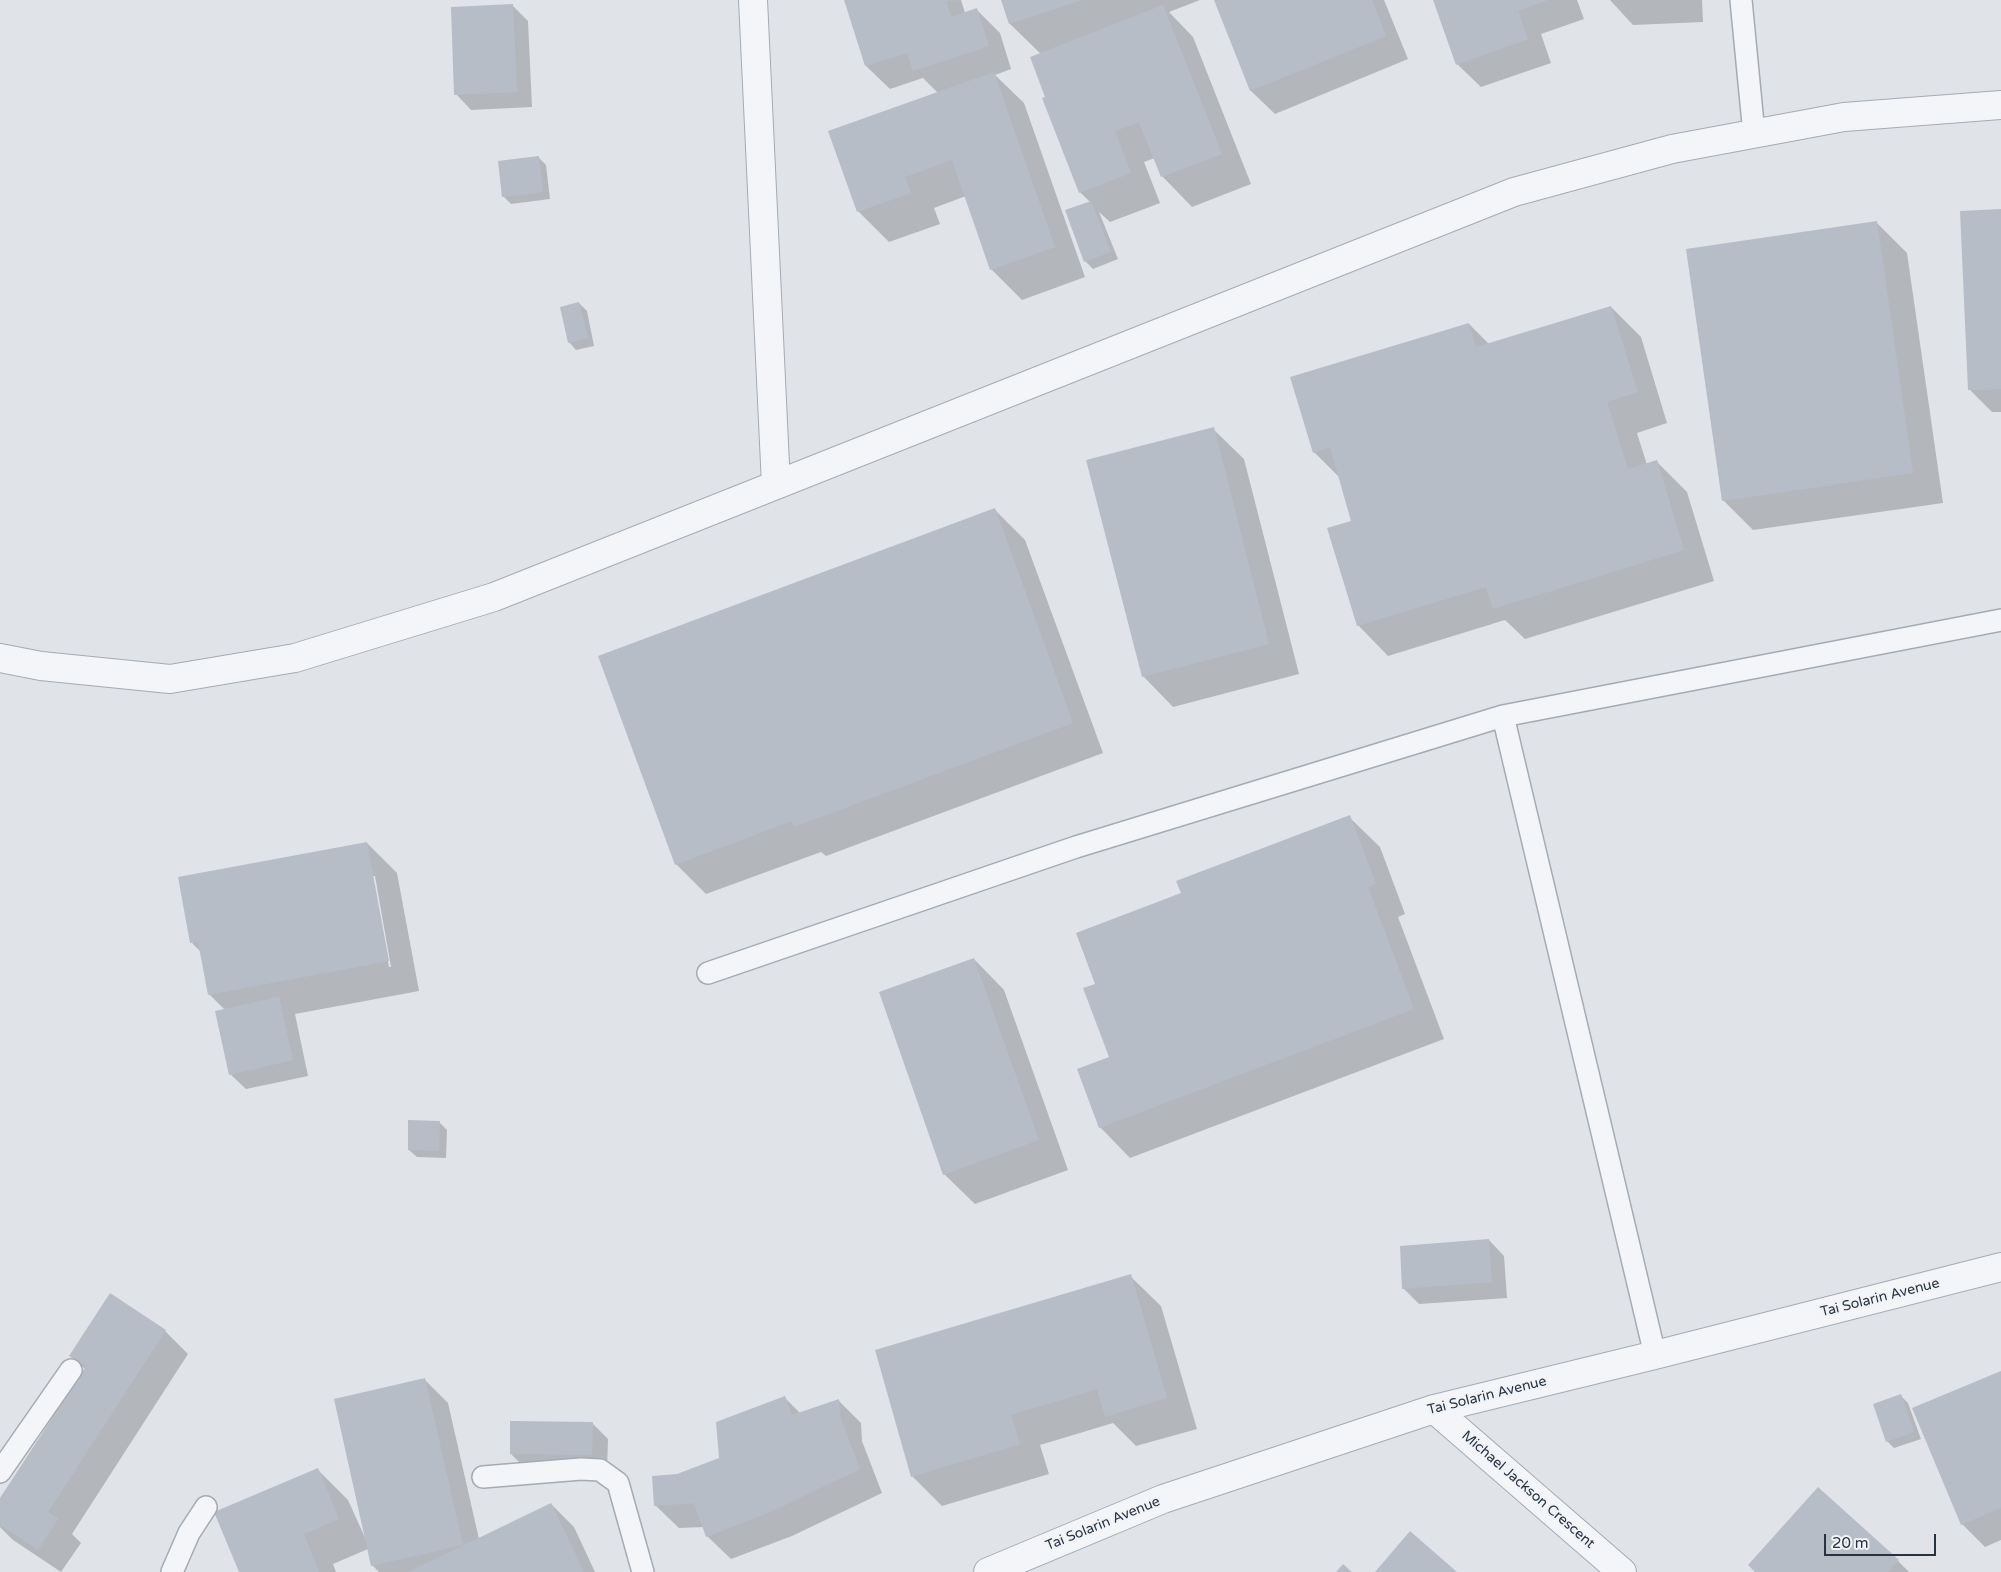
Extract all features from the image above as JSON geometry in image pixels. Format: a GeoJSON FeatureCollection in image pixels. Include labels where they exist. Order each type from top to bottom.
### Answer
{"type":"FeatureCollection","features":[{"type":"Feature","properties":{"kind":"street"},"geometry":{"type":"LineString","coordinates":[[753,0],[776,485]]}},
{"type":"Feature","properties":{"kind":"street"},"geometry":{"type":"LineString","coordinates":[[0,658],[41,666],[170,679],[295,658],[494,597],[1514,192],[1672,149],[1754,134],[1844,118],[2001,105]]}},
{"type":"Feature","properties":{"kind":"street","name":"Tai Solarin Avenue"},"geometry":{"type":"LineString","coordinates":[[988,1572],[1163,1499],[1434,1408],[1655,1355],[2001,1267]]}},
{"type":"Feature","properties":{"kind":"street","name":"Michael Jackson Crescent"},"geometry":{"type":"LineString","coordinates":[[1434,1408],[1622,1572]]}},
{"type":"Feature","properties":{"kind":"lane"},"geometry":{"type":"LineString","coordinates":[[1740,0],[1754,134]]}},
{"type":"Feature","properties":{"kind":"lane"},"geometry":{"type":"LineString","coordinates":[[708,973],[1076,847],[1503,716],[2001,620]]}},
{"type":"Feature","properties":{"kind":"lane"},"geometry":{"type":"LineString","coordinates":[[1503,716],[1655,1355]]}},
{"type":"Feature","properties":{"kind":"lane"},"geometry":{"type":"LineString","coordinates":[[0,1472],[71,1370]]}},
{"type":"Feature","properties":{"kind":"lane"},"geometry":{"type":"LineString","coordinates":[[483,1477],[580,1469],[600,1470],[618,1483],[643,1572]]}},
{"type":"Feature","properties":{"kind":"lane"},"geometry":{"type":"LineString","coordinates":[[172,1572],[190,1533],[206,1508]]}},
{"type":"Feature","properties":{"kind":"building"},"geometry":{"type":"Polygon","coordinates":[[[844,0],[946,0],[951,17],[977,8],[989,46],[913,71],[907,53],[865,66],[844,0]]]}},
{"type":"Feature","properties":{"kind":"building"},"geometry":{"type":"Polygon","coordinates":[[[1001,0],[1082,0],[1009,24],[1001,0]]]}},
{"type":"Feature","properties":{"kind":"building"},"geometry":{"type":"Polygon","coordinates":[[[1214,0],[1372,0],[1386,36],[1250,91],[1214,0]]]}},
{"type":"Feature","properties":{"kind":"building"},"geometry":{"type":"Polygon","coordinates":[[[1433,0],[1548,0],[1518,11],[1528,39],[1456,65],[1433,0]]]}},
{"type":"Feature","properties":{"kind":"building"},"geometry":{"type":"Polygon","coordinates":[[[513,4],[517,92],[454,95],[451,7],[513,4]]]}},
{"type":"Feature","properties":{"kind":"building"},"geometry":{"type":"Polygon","coordinates":[[[1163,5],[1222,154],[1161,177],[1139,122],[1115,131],[1131,173],[1079,193],[1042,98],[1045,97],[1030,57],[1163,5]]]}},
{"type":"Feature","properties":{"kind":"building"},"geometry":{"type":"Polygon","coordinates":[[[994,72],[1055,247],[990,270],[952,160],[905,177],[911,193],[857,212],[828,131],[994,72]]]}},
{"type":"Feature","properties":{"kind":"building"},"geometry":{"type":"Polygon","coordinates":[[[539,156],[543,192],[502,197],[498,161],[539,156]]]}},
{"type":"Feature","properties":{"kind":"building"},"geometry":{"type":"Polygon","coordinates":[[[1091,201],[1111,252],[1084,262],[1065,210],[1091,201]]]}},
{"type":"Feature","properties":{"kind":"building"},"geometry":{"type":"Polygon","coordinates":[[[2001,209],[2001,389],[1968,390],[1960,211],[2001,209]]]}},
{"type":"Feature","properties":{"kind":"building"},"geometry":{"type":"Polygon","coordinates":[[[1877,221],[1913,473],[1722,501],[1686,249],[1877,221]]]}},
{"type":"Feature","properties":{"kind":"building"},"geometry":{"type":"Polygon","coordinates":[[[579,302],[588,338],[568,343],[560,307],[579,302]]]}},
{"type":"Feature","properties":{"kind":"building"},"geometry":{"type":"Polygon","coordinates":[[[1611,306],[1638,392],[1607,402],[1628,469],[1657,460],[1684,550],[1493,609],[1486,587],[1357,626],[1327,528],[1351,521],[1330,447],[1313,453],[1290,377],[1469,323],[1476,347],[1611,306]]]}},
{"type":"Feature","properties":{"kind":"building"},"geometry":{"type":"Polygon","coordinates":[[[1214,427],[1269,644],[1142,677],[1086,460],[1214,427]]]}},
{"type":"Feature","properties":{"kind":"building"},"geometry":{"type":"Polygon","coordinates":[[[995,508],[1073,723],[794,827],[792,821],[675,865],[598,656],[995,508]]]}},
{"type":"Feature","properties":{"kind":"building"},"geometry":{"type":"Polygon","coordinates":[[[1350,815],[1376,884],[1368,887],[1414,1009],[1099,1128],[1077,1069],[1109,1057],[1083,988],[1095,984],[1076,933],[1181,893],[1176,881],[1350,815]]]}},
{"type":"Feature","properties":{"kind":"building"},"geometry":{"type":"Polygon","coordinates":[[[367,842],[389,961],[208,995],[198,942],[190,943],[178,877],[367,842]]]}},
{"type":"Feature","properties":{"kind":"building"},"geometry":{"type":"Polygon","coordinates":[[[974,958],[1039,1140],[943,1175],[879,992],[974,958]]]}},
{"type":"Feature","properties":{"kind":"building"},"geometry":{"type":"Polygon","coordinates":[[[279,997],[293,1060],[229,1075],[215,1011],[279,997]]]}},
{"type":"Feature","properties":{"kind":"building"},"geometry":{"type":"Polygon","coordinates":[[[408,1120],[440,1121],[439,1151],[408,1150],[408,1120]]]}},
{"type":"Feature","properties":{"kind":"building"},"geometry":{"type":"Polygon","coordinates":[[[1489,1239],[1492,1282],[1402,1289],[1400,1246],[1489,1239]]]}},
{"type":"Feature","properties":{"kind":"building"},"geometry":{"type":"Polygon","coordinates":[[[1131,1274],[1167,1398],[1105,1417],[1097,1389],[1011,1415],[1020,1444],[911,1477],[875,1350],[1131,1274]]]}},
{"type":"Feature","properties":{"kind":"building"},"geometry":{"type":"Polygon","coordinates":[[[110,1293],[166,1330],[48,1512],[58,1519],[38,1550],[0,1525],[0,1498],[86,1366],[69,1356],[110,1293]]]}},
{"type":"Feature","properties":{"kind":"building"},"geometry":{"type":"Polygon","coordinates":[[[2001,1371],[2001,1508],[1961,1525],[1912,1408],[2001,1371]]]}},
{"type":"Feature","properties":{"kind":"building"},"geometry":{"type":"Polygon","coordinates":[[[425,1378],[463,1545],[371,1566],[334,1399],[425,1378]]]}},
{"type":"Feature","properties":{"kind":"building"},"geometry":{"type":"Polygon","coordinates":[[[1901,1394],[1914,1432],[1886,1442],[1873,1404],[1901,1394]]]}},
{"type":"Feature","properties":{"kind":"building"},"geometry":{"type":"Polygon","coordinates":[[[785,1396],[792,1415],[839,1399],[840,1416],[860,1469],[768,1513],[706,1537],[694,1503],[654,1506],[652,1476],[677,1474],[719,1458],[716,1422],[785,1396]]]}},
{"type":"Feature","properties":{"kind":"building"},"geometry":{"type":"Polygon","coordinates":[[[510,1421],[593,1422],[592,1455],[510,1454],[510,1421]]]}},
{"type":"Feature","properties":{"kind":"building"},"geometry":{"type":"Polygon","coordinates":[[[318,1468],[339,1519],[304,1534],[319,1572],[239,1572],[214,1512],[318,1468]]]}},
{"type":"Feature","properties":{"kind":"building"},"geometry":{"type":"Polygon","coordinates":[[[1818,1487],[1899,1560],[1888,1572],[1755,1572],[1748,1565],[1818,1487]]]}},
{"type":"Feature","properties":{"kind":"building"},"geometry":{"type":"Polygon","coordinates":[[[551,1503],[584,1572],[408,1572],[462,1546],[551,1503]]]}},
{"type":"Feature","properties":{"kind":"building"},"geometry":{"type":"Polygon","coordinates":[[[1410,1531],[1457,1572],[1375,1572],[1410,1531]]]}},
{"type":"Feature","properties":{"kind":"building"},"geometry":{"type":"Polygon","coordinates":[[[1343,1564],[1352,1572],[1336,1572],[1343,1564]]]}}]}
